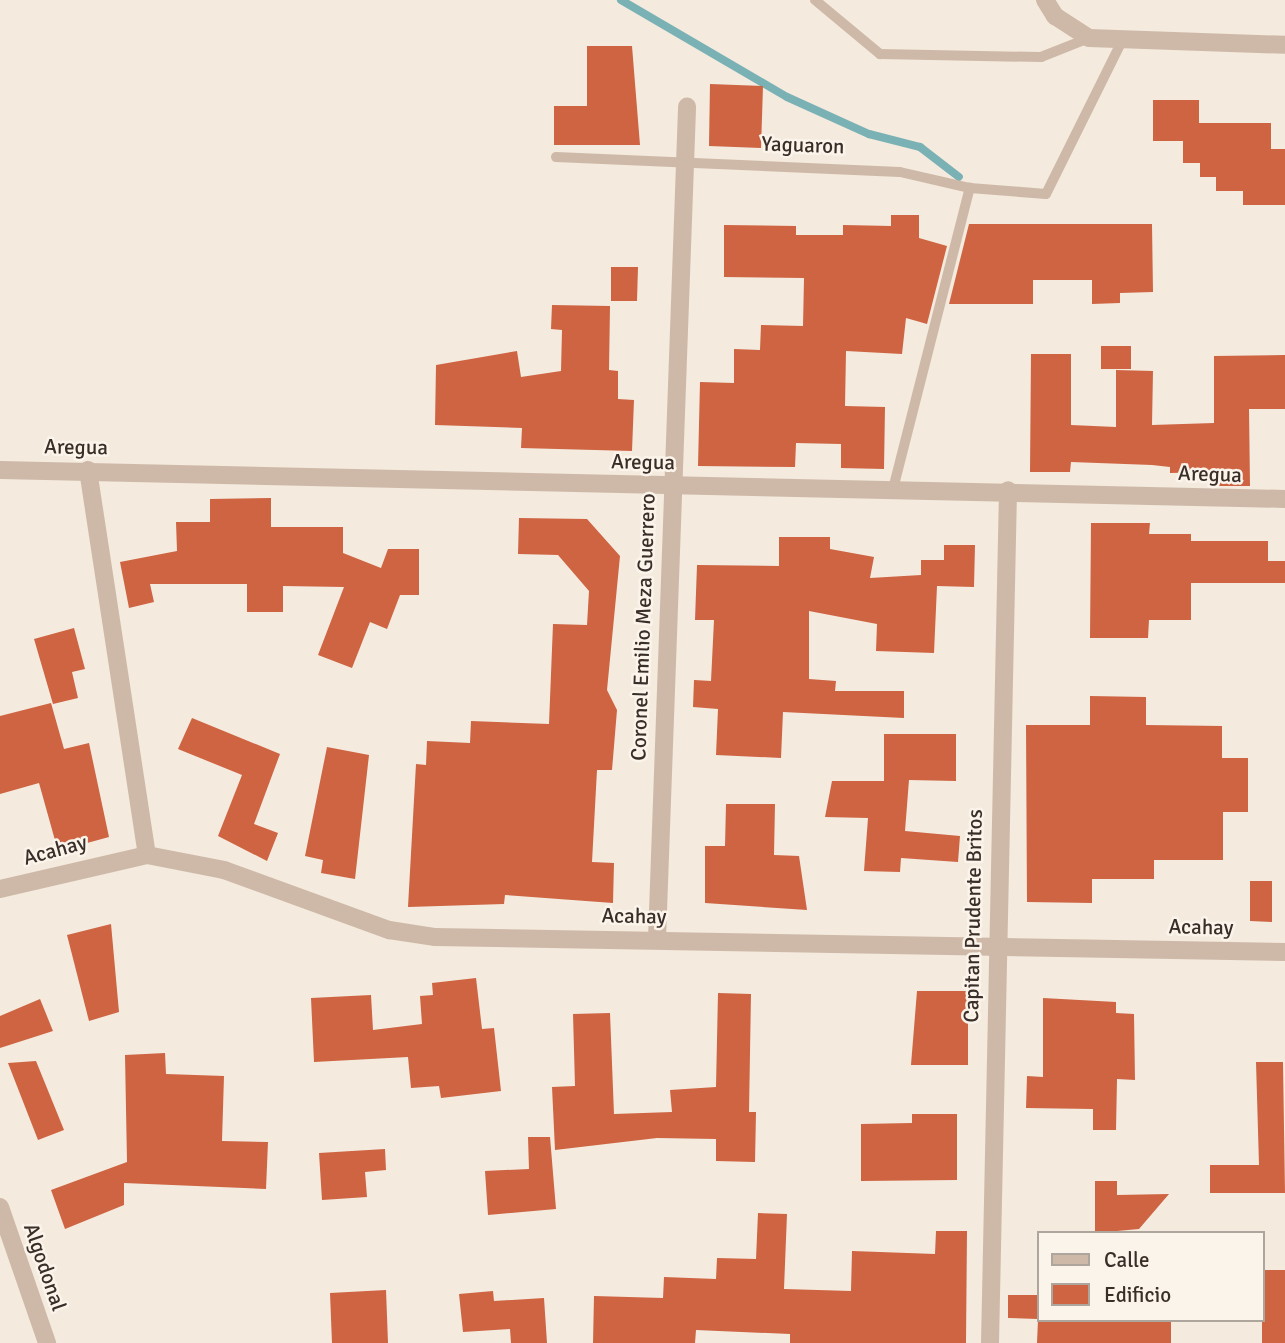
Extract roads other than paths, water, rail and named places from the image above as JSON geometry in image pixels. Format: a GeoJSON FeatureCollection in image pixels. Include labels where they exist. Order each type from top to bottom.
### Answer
{"type":"FeatureCollection","features":[{"type":"Feature","properties":{"kind":"street"},"geometry":{"type":"LineString","coordinates":[[1045,0],[1055,16],[1089,38],[1121,43],[1285,45]]}},
{"type":"Feature","properties":{"kind":"street","name":"Coronel Emilio Meza Guerrero"},"geometry":{"type":"LineString","coordinates":[[657,939],[670,486],[682,164],[687,107]]}},
{"type":"Feature","properties":{"kind":"street","name":"Aregua"},"geometry":{"type":"LineString","coordinates":[[0,470],[1285,499]]}},
{"type":"Feature","properties":{"kind":"street"},"geometry":{"type":"LineString","coordinates":[[88,470],[146,855]]}},
{"type":"Feature","properties":{"kind":"street","name":"Capitan Prudente Britos"},"geometry":{"type":"LineString","coordinates":[[990,1343],[994,945],[1008,491]]}},
{"type":"Feature","properties":{"kind":"street","name":"Acahay"},"geometry":{"type":"LineString","coordinates":[[0,889],[146,855],[224,870],[389,930],[657,939],[1285,952]]}},
{"type":"Feature","properties":{"kind":"street","name":"Algodonal"},"geometry":{"type":"LineString","coordinates":[[0,1207],[47,1343]]}},
{"type":"Feature","properties":{"kind":"lane"},"geometry":{"type":"LineString","coordinates":[[815,0],[880,54],[1041,57],[1089,38]]}},
{"type":"Feature","properties":{"kind":"lane","name":"Yaguaron"},"geometry":{"type":"LineString","coordinates":[[556,157],[900,172],[971,188],[1046,194],[1121,43]]}},
{"type":"Feature","properties":{"kind":"lane"},"geometry":{"type":"LineString","coordinates":[[893,489],[971,188]]}},
{"type":"Feature","properties":{"kind":"waterway"},"geometry":{"type":"LineString","coordinates":[[621,0],[787,97],[869,134],[920,147],[959,177]]}}]}
